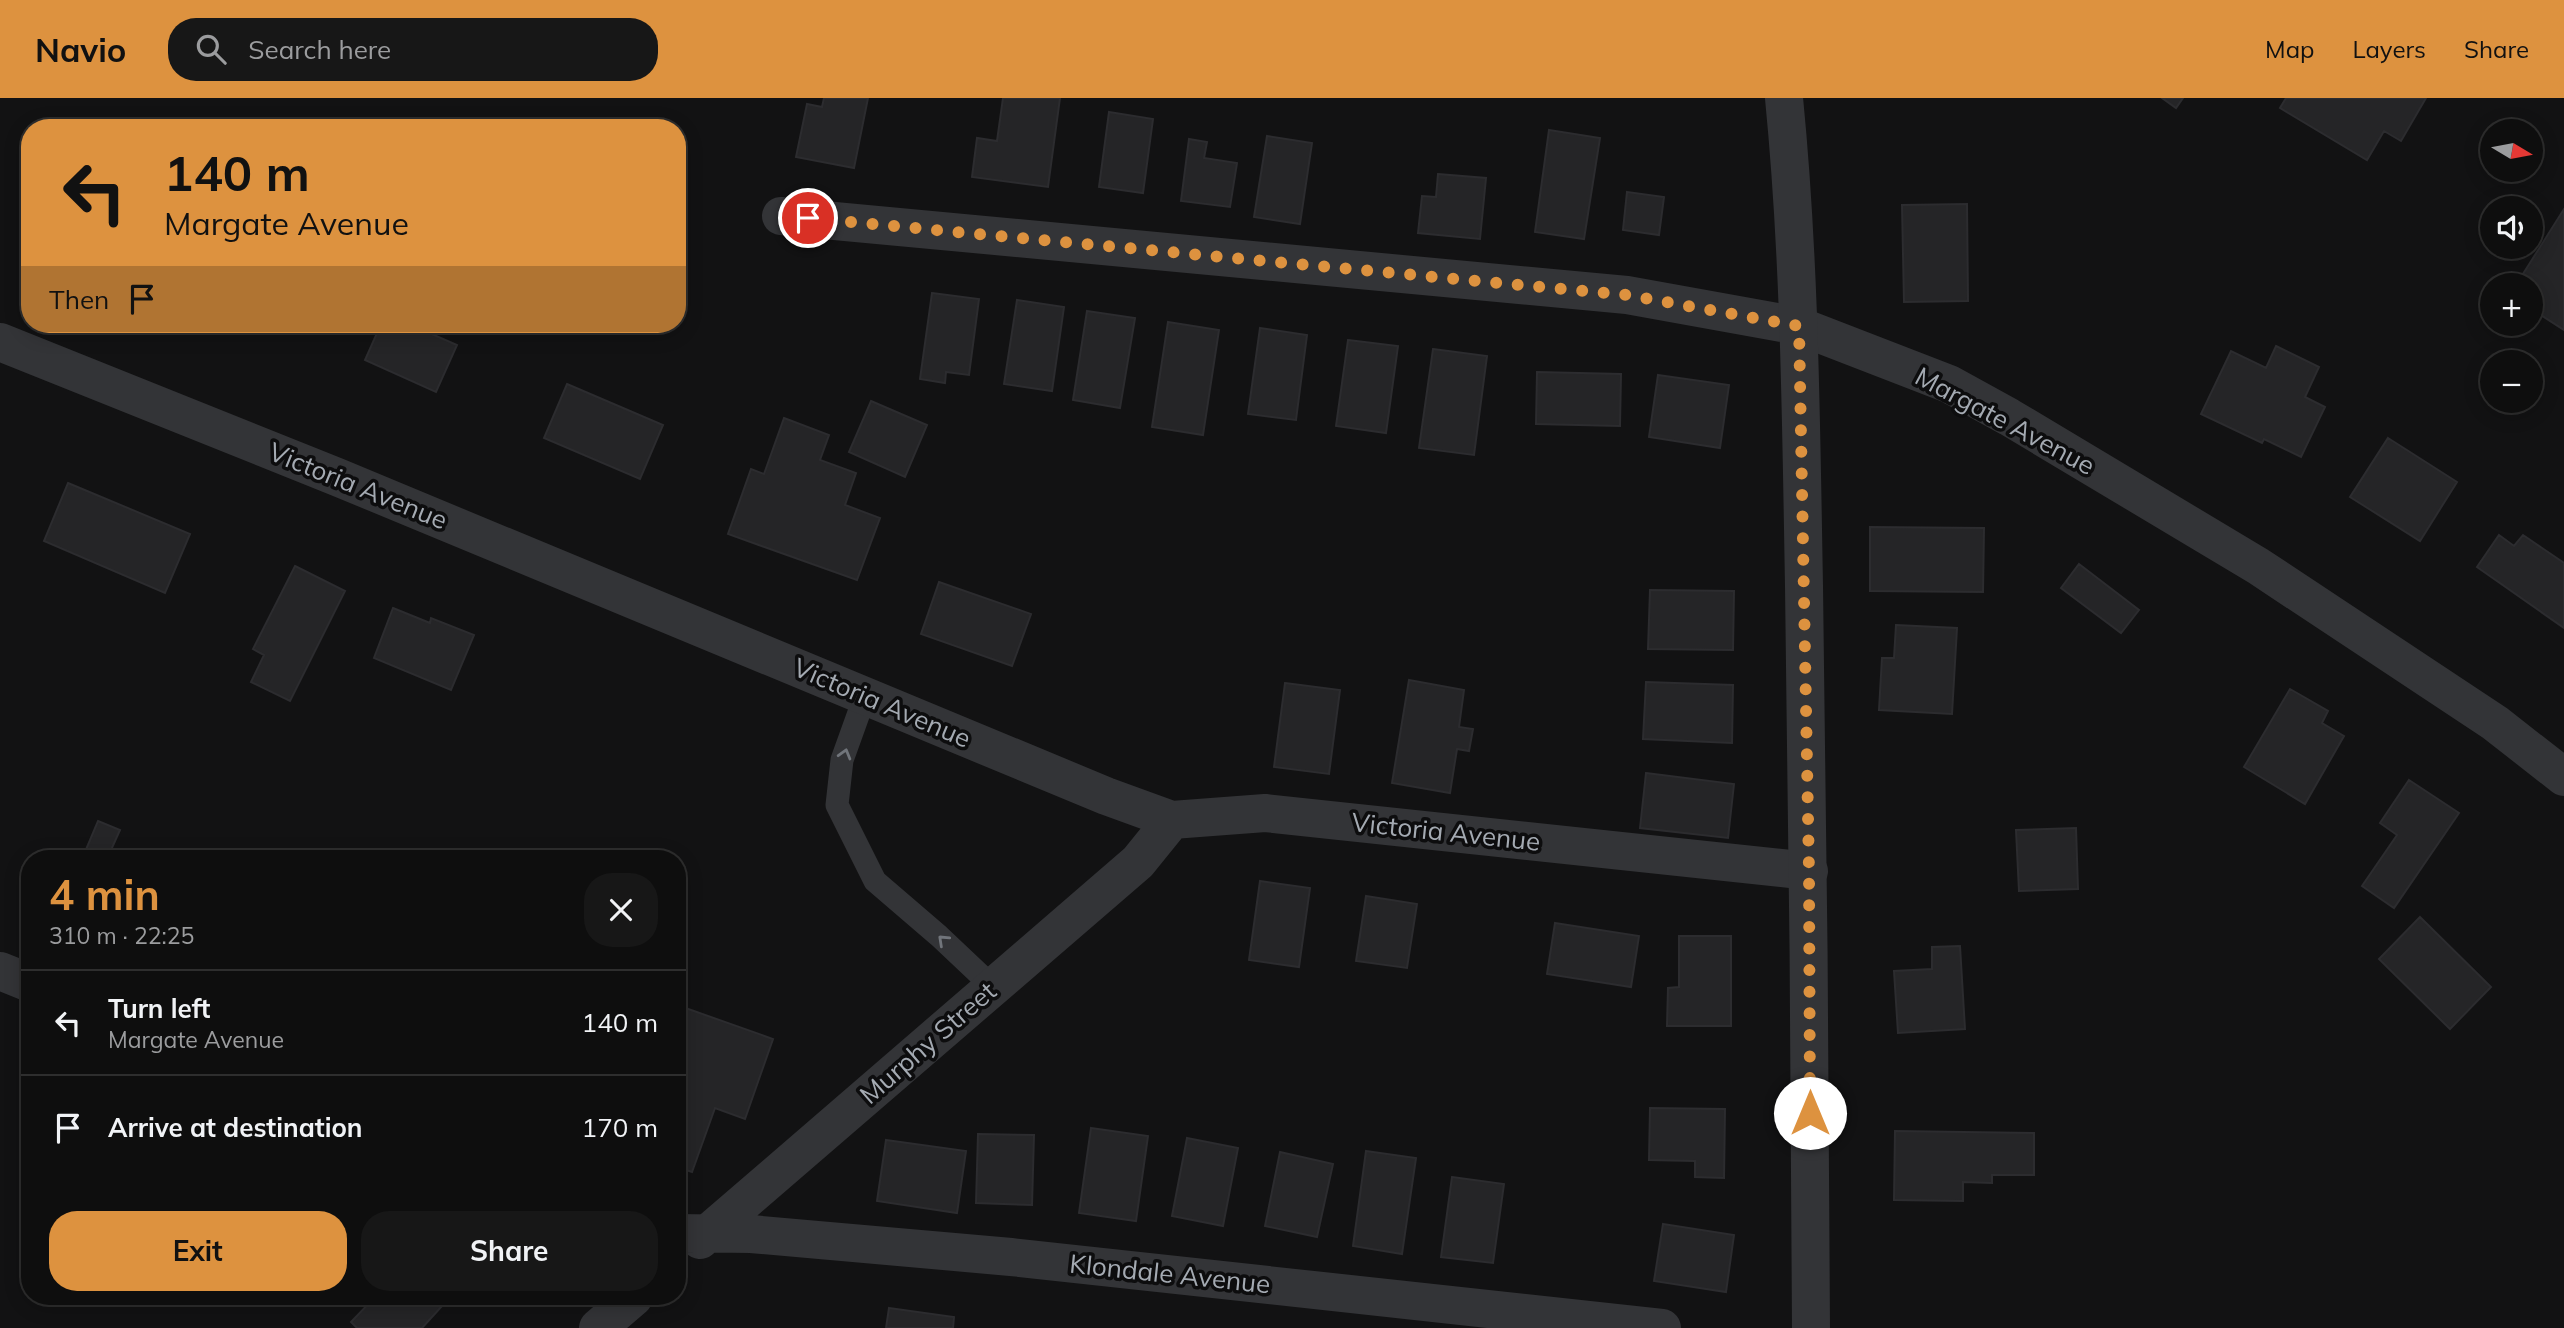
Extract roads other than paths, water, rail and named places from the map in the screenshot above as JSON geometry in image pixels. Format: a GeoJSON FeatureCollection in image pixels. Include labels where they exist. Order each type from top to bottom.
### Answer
{"type":"FeatureCollection","features":[{"type":"Feature","properties":{"kind":"street"},"geometry":{"type":"LineString","coordinates":[[1784,98],[1794,195],[1799,326],[1809,871],[1811,1328]]}},
{"type":"Feature","properties":{"kind":"street","name":"Margate Avenue"},"geometry":{"type":"LineString","coordinates":[[781,216],[1627,295],[1799,326],[1949,384],[2009,417],[2269,574],[2495,723],[2564,777]]}},
{"type":"Feature","properties":{"kind":"street","name":"Victoria Avenue"},"geometry":{"type":"LineString","coordinates":[[0,342],[338,477],[1106,796],[1172,820],[1265,813],[1809,871]]}},
{"type":"Feature","properties":{"kind":"street","name":"Murphy Street"},"geometry":{"type":"LineString","coordinates":[[692,1234],[993,987],[1138,862],[1172,820]]}},
{"type":"Feature","properties":{"kind":"street"},"geometry":{"type":"LineString","coordinates":[[0,971],[21,979]]}},
{"type":"Feature","properties":{"kind":"street","name":"Klondale Avenue"},"geometry":{"type":"LineString","coordinates":[[692,1234],[751,1234],[1011,1257],[1662,1328]]}},
{"type":"Feature","properties":{"kind":"street"},"geometry":{"type":"LineString","coordinates":[[598,1328],[625,1305]]}},
{"type":"Feature","properties":{"kind":"lane"},"geometry":{"type":"LineString","coordinates":[[864,696],[842,760],[837,805],[875,881],[993,987]]}}]}
